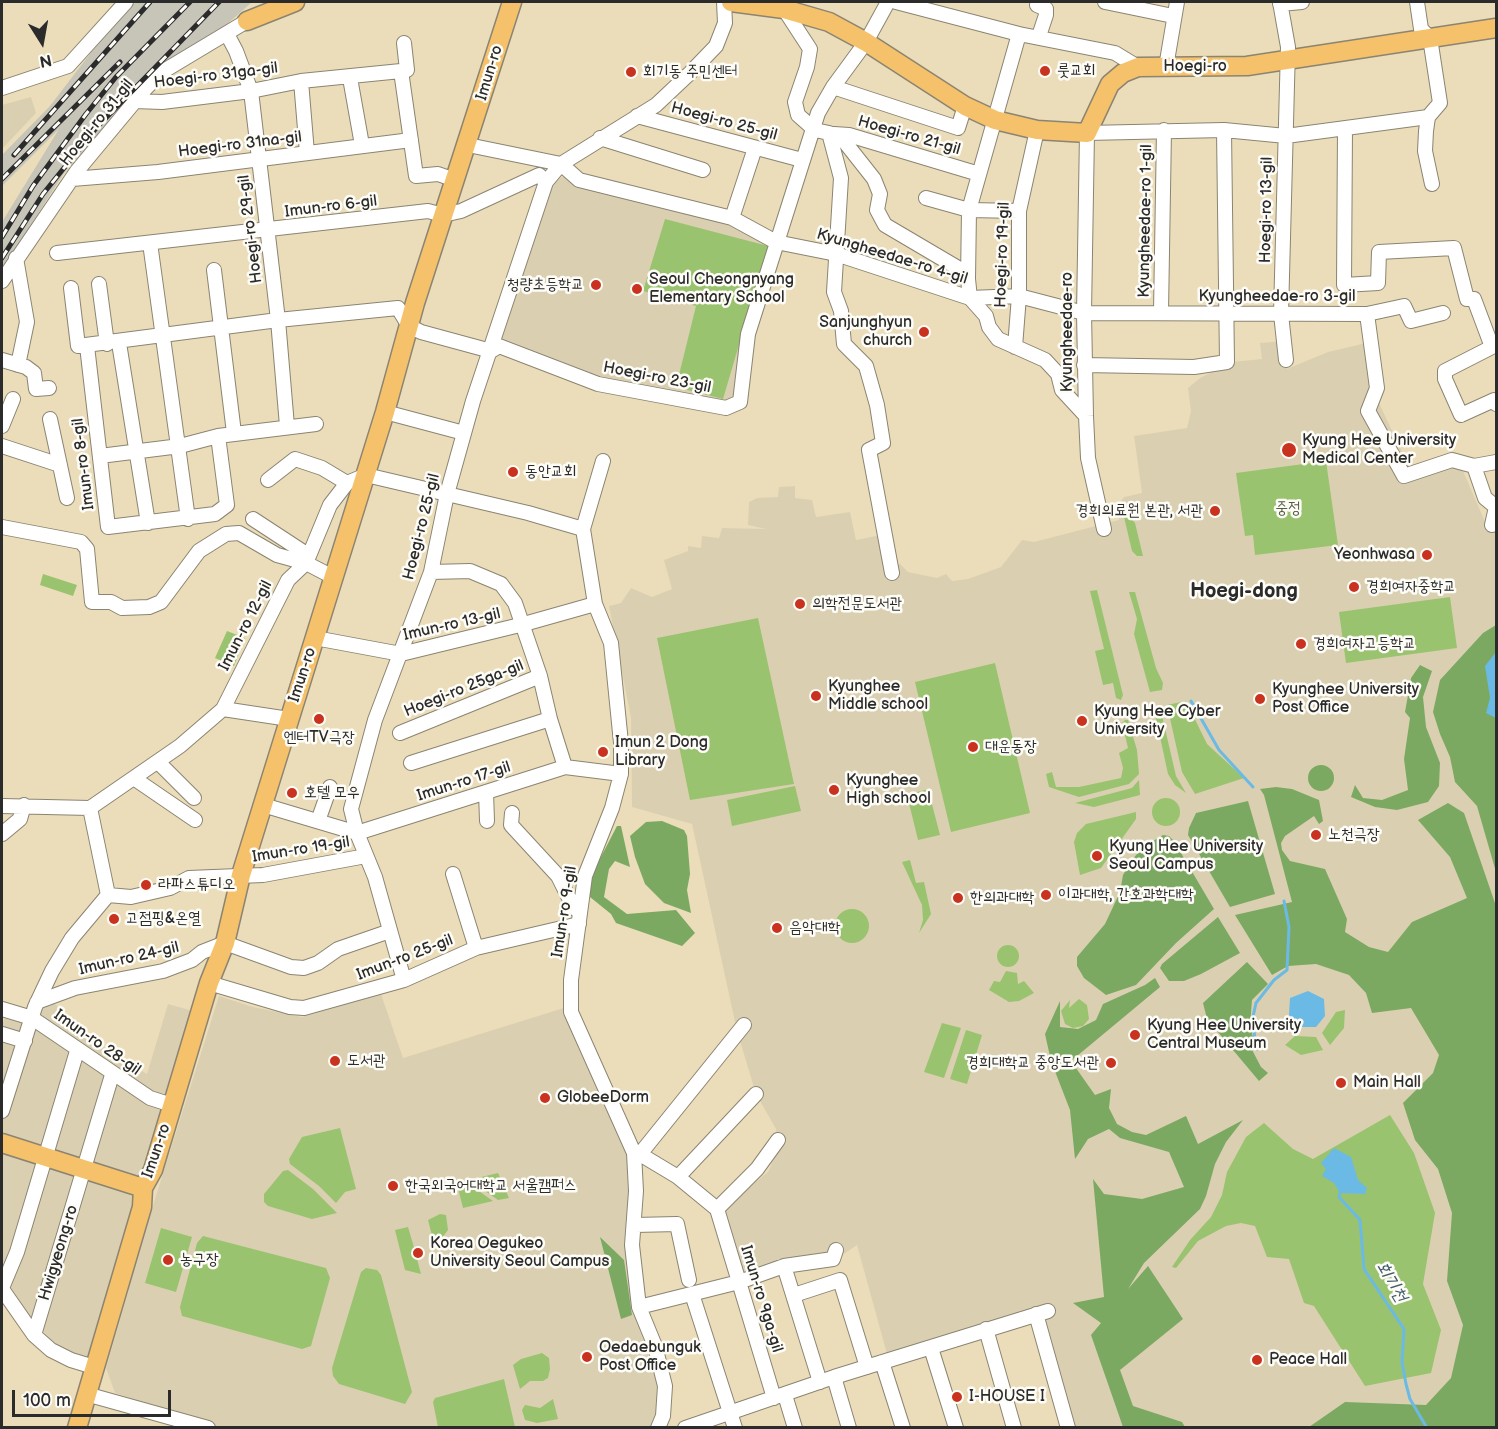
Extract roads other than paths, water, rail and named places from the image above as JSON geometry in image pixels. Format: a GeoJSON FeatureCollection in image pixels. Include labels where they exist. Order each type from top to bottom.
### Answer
{"type":"FeatureCollection","features":[{"type":"Feature","properties":{"kind":"main road"},"geometry":{"type":"LineString","coordinates":[[247,21],[295,2]]}},
{"type":"Feature","properties":{"kind":"main road","name":"Imun-ro"},"geometry":{"type":"LineString","coordinates":[[77,1428],[142,1207],[143,1188],[153,1170],[209,983],[225,943],[241,875],[366,475],[443,215],[468,145],[512,2]]}},
{"type":"Feature","properties":{"kind":"main road"},"geometry":{"type":"LineString","coordinates":[[731,2],[784,9],[829,22],[866,42],[965,106],[995,120],[1037,130],[1087,133],[1110,84],[1123,73],[1138,67]]}},
{"type":"Feature","properties":{"kind":"main road","name":"Hoegi-ro"},"geometry":{"type":"LineString","coordinates":[[1138,67],[1226,68],[1286,61],[1497,28]]}},
{"type":"Feature","properties":{"kind":"main road"},"geometry":{"type":"LineString","coordinates":[[2,1143],[143,1188]]}},
{"type":"Feature","properties":{"kind":"street"},"geometry":{"type":"LineString","coordinates":[[2,88],[68,66],[126,2]]}},
{"type":"Feature","properties":{"kind":"street","name":"Hoegi-ro 25-gil"},"geometry":{"type":"LineString","coordinates":[[404,980],[357,833],[351,805],[375,720],[431,572],[447,494],[464,433],[546,182],[561,164],[656,105],[716,46],[724,23],[724,2]]}},
{"type":"Feature","properties":{"kind":"street"},"geometry":{"type":"LineString","coordinates":[[866,42],[888,2]]}},
{"type":"Feature","properties":{"kind":"street"},"geometry":{"type":"LineString","coordinates":[[896,2],[1019,34],[1115,52],[1138,67]]}},
{"type":"Feature","properties":{"kind":"street"},"geometry":{"type":"LineString","coordinates":[[1105,2],[1173,16]]}},
{"type":"Feature","properties":{"kind":"street"},"geometry":{"type":"LineString","coordinates":[[1166,67],[1177,2]]}},
{"type":"Feature","properties":{"kind":"street"},"geometry":{"type":"LineString","coordinates":[[1280,3],[1302,2]]}},
{"type":"Feature","properties":{"kind":"street"},"geometry":{"type":"LineString","coordinates":[[1417,2],[1421,29],[1430,38],[1440,103],[1428,117],[1425,151],[1432,184]]}},
{"type":"Feature","properties":{"kind":"street"},"geometry":{"type":"LineString","coordinates":[[1033,3],[1046,9],[1039,36]]}},
{"type":"Feature","properties":{"kind":"street","name":"Hoegi-ro 13-gil"},"geometry":{"type":"LineString","coordinates":[[1280,3],[1288,47],[1281,314],[1286,360]]}},
{"type":"Feature","properties":{"kind":"street"},"geometry":{"type":"LineString","coordinates":[[784,9],[810,49],[807,68],[795,102],[798,115],[814,130]]}},
{"type":"Feature","properties":{"kind":"street"},"geometry":{"type":"LineString","coordinates":[[227,34],[247,21]]}},
{"type":"Feature","properties":{"kind":"street","name":"Hoegi-ro 29-gil"},"geometry":{"type":"LineString","coordinates":[[227,34],[251,91],[278,320],[287,426]]}},
{"type":"Feature","properties":{"kind":"street","name":"Hoegi-ro 31-gil"},"geometry":{"type":"LineString","coordinates":[[2,281],[72,179],[135,101],[162,72],[227,34]]}},
{"type":"Feature","properties":{"kind":"street"},"geometry":{"type":"LineString","coordinates":[[1019,34],[969,210],[970,298],[986,316],[998,339],[1045,360],[1058,374],[1062,390],[1086,416]]}},
{"type":"Feature","properties":{"kind":"street","name":"Hoegi-ro 23-gil"},"geometry":{"type":"LineString","coordinates":[[409,326],[421,332],[491,351],[499,346],[598,384],[726,408],[740,402],[748,334],[818,113],[832,87],[866,42]]}},
{"type":"Feature","properties":{"kind":"street"},"geometry":{"type":"LineString","coordinates":[[404,43],[407,70],[401,71],[416,176],[438,174],[455,180]]}},
{"type":"Feature","properties":{"kind":"street","name":"Hoegi-ro 31ga-gil"},"geometry":{"type":"LineString","coordinates":[[135,101],[162,102],[251,91],[301,81],[350,78],[401,71]]}},
{"type":"Feature","properties":{"kind":"street"},"geometry":{"type":"LineString","coordinates":[[350,78],[362,145]]}},
{"type":"Feature","properties":{"kind":"street","name":"Hoegi-ro 31ga-gil"},"geometry":{"type":"LineString","coordinates":[[301,81],[307,153]]}},
{"type":"Feature","properties":{"kind":"street"},"geometry":{"type":"LineString","coordinates":[[832,87],[958,128],[965,106]]}},
{"type":"Feature","properties":{"kind":"street","name":"Hoegi-ro 25-gil"},"geometry":{"type":"LineString","coordinates":[[637,116],[802,160]]}},
{"type":"Feature","properties":{"kind":"street","name":"Kyungheedae-ro 1-gil"},"geometry":{"type":"LineString","coordinates":[[1087,133],[1224,130],[1286,136],[1428,117]]}},
{"type":"Feature","properties":{"kind":"street"},"geometry":{"type":"LineString","coordinates":[[1345,129],[1344,285],[1378,284],[1379,252],[1454,248],[1467,299],[1474,299],[1492,347],[1445,371],[1445,379],[1461,415],[1494,400],[1497,404]]}},
{"type":"Feature","properties":{"kind":"street","name":"Hoegi-ro 21-gil"},"geometry":{"type":"LineString","coordinates":[[814,130],[849,135],[979,174]]}},
{"type":"Feature","properties":{"kind":"street","name":"Hoegi-ro 19-gil"},"geometry":{"type":"LineString","coordinates":[[1015,347],[1019,296],[1019,211],[1037,130]]}},
{"type":"Feature","properties":{"kind":"street","name":"Kyungheedae-ro 1-gil"},"geometry":{"type":"LineString","coordinates":[[1161,312],[1164,130]]}},
{"type":"Feature","properties":{"kind":"street"},"geometry":{"type":"LineString","coordinates":[[1084,365],[1194,367],[1227,362],[1224,130]]}},
{"type":"Feature","properties":{"kind":"street"},"geometry":{"type":"LineString","coordinates":[[829,133],[841,178],[834,292],[840,310],[844,344],[866,366],[877,405],[883,443],[869,450],[892,573]]}},
{"type":"Feature","properties":{"kind":"street"},"geometry":{"type":"LineString","coordinates":[[829,133],[843,141],[874,179],[880,194],[878,210],[885,225],[958,268],[968,279]]}},
{"type":"Feature","properties":{"kind":"street","name":"Kyungheedae-ro"},"geometry":{"type":"LineString","coordinates":[[1087,133],[1084,313],[1086,416],[1088,458],[1104,529]]}},
{"type":"Feature","properties":{"kind":"street"},"geometry":{"type":"LineString","coordinates":[[600,138],[703,170]]}},
{"type":"Feature","properties":{"kind":"street","name":"Hoegi-ro 31na-gil"},"geometry":{"type":"LineString","coordinates":[[72,179],[411,140]]}},
{"type":"Feature","properties":{"kind":"street"},"geometry":{"type":"LineString","coordinates":[[468,145],[561,164]]}},
{"type":"Feature","properties":{"kind":"street"},"geometry":{"type":"LineString","coordinates":[[732,218],[755,148]]}},
{"type":"Feature","properties":{"kind":"street","name":"Kyungheedae-ro 4-gil"},"geometry":{"type":"LineString","coordinates":[[561,164],[579,180],[732,218],[776,242],[836,254],[970,298],[1019,296],[1084,313]]}},
{"type":"Feature","properties":{"kind":"street"},"geometry":{"type":"LineString","coordinates":[[443,215],[461,211],[539,175],[546,182]]}},
{"type":"Feature","properties":{"kind":"street"},"geometry":{"type":"LineString","coordinates":[[926,198],[969,210],[1019,211]]}},
{"type":"Feature","properties":{"kind":"street","name":"Imun-ro 6-gil"},"geometry":{"type":"LineString","coordinates":[[57,253],[268,231],[428,211],[443,215]]}},
{"type":"Feature","properties":{"kind":"street"},"geometry":{"type":"LineString","coordinates":[[150,243],[180,446],[188,519]]}},
{"type":"Feature","properties":{"kind":"street"},"geometry":{"type":"LineString","coordinates":[[16,258],[27,322],[18,364]]}},
{"type":"Feature","properties":{"kind":"street"},"geometry":{"type":"LineString","coordinates":[[214,270],[234,434]]}},
{"type":"Feature","properties":{"kind":"street"},"geometry":{"type":"LineString","coordinates":[[99,284],[136,449],[148,523]]}},
{"type":"Feature","properties":{"kind":"street","name":"Imun-ro 8-gil"},"geometry":{"type":"LineString","coordinates":[[71,288],[78,346],[87,346],[108,527],[188,519],[215,514],[227,505],[218,436]]}},
{"type":"Feature","properties":{"kind":"street"},"geometry":{"type":"LineString","coordinates":[[1367,314],[1404,306],[1411,321],[1443,313]]}},
{"type":"Feature","properties":{"kind":"street"},"geometry":{"type":"LineString","coordinates":[[87,346],[278,320],[398,308],[409,326]]}},
{"type":"Feature","properties":{"kind":"street","name":"Kyungheedae-ro 3-gil"},"geometry":{"type":"LineString","coordinates":[[1084,313],[1367,314],[1377,388],[1368,411],[1404,476],[1452,460],[1474,466],[1497,462]]}},
{"type":"Feature","properties":{"kind":"street"},"geometry":{"type":"LineString","coordinates":[[2,360],[18,364],[33,373],[36,389],[50,388]]}},
{"type":"Feature","properties":{"kind":"street"},"geometry":{"type":"LineString","coordinates":[[2,426],[13,399]]}},
{"type":"Feature","properties":{"kind":"street"},"geometry":{"type":"LineString","coordinates":[[385,412],[464,433]]}},
{"type":"Feature","properties":{"kind":"street"},"geometry":{"type":"LineString","coordinates":[[51,419],[67,498]]}},
{"type":"Feature","properties":{"kind":"street"},"geometry":{"type":"LineString","coordinates":[[100,456],[136,449],[180,446],[218,436],[316,424]]}},
{"type":"Feature","properties":{"kind":"street"},"geometry":{"type":"LineString","coordinates":[[2,446],[60,465]]}},
{"type":"Feature","properties":{"kind":"street"},"geometry":{"type":"LineString","coordinates":[[267,480],[295,459],[322,468],[347,483],[366,475],[583,530]]}},
{"type":"Feature","properties":{"kind":"street","name":"Imun-ro 9-gil"},"geometry":{"type":"LineString","coordinates":[[603,461],[583,530],[595,604],[611,643],[621,743],[621,774],[612,808],[585,876],[571,980],[571,1012],[636,1152],[635,1225],[632,1245],[639,1307],[655,1346],[665,1386],[663,1416],[658,1428]]}},
{"type":"Feature","properties":{"kind":"street"},"geometry":{"type":"LineString","coordinates":[[1474,466],[1485,498],[1496,507],[1492,525]]}},
{"type":"Feature","properties":{"kind":"street","name":"Imun-ro 12-gil"},"geometry":{"type":"LineString","coordinates":[[223,709],[283,586],[307,559],[330,505],[347,483]]}},
{"type":"Feature","properties":{"kind":"street"},"geometry":{"type":"LineString","coordinates":[[253,519],[333,577]]}},
{"type":"Feature","properties":{"kind":"street"},"geometry":{"type":"LineString","coordinates":[[2,527],[81,542],[87,549],[92,601],[111,602],[120,607],[158,605],[199,551],[225,534],[238,533],[273,553],[307,559]]}},
{"type":"Feature","properties":{"kind":"street","name":"Hoegi-ro 25ga-gil"},"geometry":{"type":"LineString","coordinates":[[431,572],[470,571],[501,584],[515,603],[524,624],[550,719],[566,767]]}},
{"type":"Feature","properties":{"kind":"street","name":"Imun-ro 13-gil"},"geometry":{"type":"LineString","coordinates":[[315,638],[401,654],[595,604]]}},
{"type":"Feature","properties":{"kind":"street","name":"Hoegi-ro 25ga-gil"},"geometry":{"type":"LineString","coordinates":[[400,733],[540,676]]}},
{"type":"Feature","properties":{"kind":"street"},"geometry":{"type":"LineString","coordinates":[[2,806],[90,807],[158,762],[223,709],[290,719]]}},
{"type":"Feature","properties":{"kind":"street"},"geometry":{"type":"LineString","coordinates":[[411,763],[550,719]]}},
{"type":"Feature","properties":{"kind":"street"},"geometry":{"type":"LineString","coordinates":[[158,762],[194,798]]}},
{"type":"Feature","properties":{"kind":"street","name":"Imun-ro 17-gil"},"geometry":{"type":"LineString","coordinates":[[357,833],[566,767],[621,774]]}},
{"type":"Feature","properties":{"kind":"street"},"geometry":{"type":"LineString","coordinates":[[135,778],[195,820]]}},
{"type":"Feature","properties":{"kind":"street"},"geometry":{"type":"LineString","coordinates":[[318,821],[330,787]]}},
{"type":"Feature","properties":{"kind":"street"},"geometry":{"type":"LineString","coordinates":[[486,792],[487,821]]}},
{"type":"Feature","properties":{"kind":"street"},"geometry":{"type":"LineString","coordinates":[[2,834],[20,819],[24,805]]}},
{"type":"Feature","properties":{"kind":"street"},"geometry":{"type":"LineString","coordinates":[[263,805],[357,833]]}},
{"type":"Feature","properties":{"kind":"street"},"geometry":{"type":"LineString","coordinates":[[90,807],[108,895]]}},
{"type":"Feature","properties":{"kind":"street"},"geometry":{"type":"LineString","coordinates":[[512,813],[511,825],[558,876],[579,918]]}},
{"type":"Feature","properties":{"kind":"street","name":"Imun-ro 19-gil"},"geometry":{"type":"LineString","coordinates":[[241,875],[263,875],[366,856]]}},
{"type":"Feature","properties":{"kind":"street"},"geometry":{"type":"LineString","coordinates":[[453,874],[476,948]]}},
{"type":"Feature","properties":{"kind":"street"},"geometry":{"type":"LineString","coordinates":[[108,895],[131,897],[170,888],[189,878],[241,875]]}},
{"type":"Feature","properties":{"kind":"street"},"geometry":{"type":"LineString","coordinates":[[2,1111],[6,1084],[25,1041],[37,1002],[52,971],[72,938],[108,895]]}},
{"type":"Feature","properties":{"kind":"street","name":"Imun-ro 25-gil"},"geometry":{"type":"LineString","coordinates":[[209,983],[290,1007],[304,1008],[404,980],[476,948],[579,918]]}},
{"type":"Feature","properties":{"kind":"street"},"geometry":{"type":"LineString","coordinates":[[225,943],[291,967],[304,968],[318,963],[338,949],[390,931]]}},
{"type":"Feature","properties":{"kind":"street","name":"Imun-ro 24-gil"},"geometry":{"type":"LineString","coordinates":[[37,1002],[75,988],[158,972],[192,960],[202,952],[225,943]]}},
{"type":"Feature","properties":{"kind":"street","name":"Imun-ro 28-gil"},"geometry":{"type":"LineString","coordinates":[[2,1009],[32,1018],[112,1075],[152,1100],[172,1106]]}},
{"type":"Feature","properties":{"kind":"street"},"geometry":{"type":"LineString","coordinates":[[744,1025],[636,1152],[678,1177],[717,1209],[757,1169],[778,1140]]}},
{"type":"Feature","properties":{"kind":"street"},"geometry":{"type":"LineString","coordinates":[[2,1034],[25,1041]]}},
{"type":"Feature","properties":{"kind":"street"},"geometry":{"type":"LineString","coordinates":[[77,1051],[17,1252],[2,1289],[34,1335],[51,1350],[71,1360],[94,1367]]}},
{"type":"Feature","properties":{"kind":"street","name":"Hwigyeong-ro"},"geometry":{"type":"LineString","coordinates":[[34,1335],[112,1075]]}},
{"type":"Feature","properties":{"kind":"street"},"geometry":{"type":"LineString","coordinates":[[678,1177],[756,1094]]}},
{"type":"Feature","properties":{"kind":"street","name":"Imun-ro 9ga-gil"},"geometry":{"type":"LineString","coordinates":[[717,1209],[739,1282],[779,1396],[795,1428]]}},
{"type":"Feature","properties":{"kind":"street"},"geometry":{"type":"LineString","coordinates":[[635,1225],[678,1224],[688,1280]]}},
{"type":"Feature","properties":{"kind":"street"},"geometry":{"type":"LineString","coordinates":[[639,1307],[739,1282],[784,1266],[834,1254],[867,1367]]}},
{"type":"Feature","properties":{"kind":"street"},"geometry":{"type":"LineString","coordinates":[[784,1266],[820,1382]]}},
{"type":"Feature","properties":{"kind":"street"},"geometry":{"type":"LineString","coordinates":[[794,1295],[840,1280]]}},
{"type":"Feature","properties":{"kind":"street"},"geometry":{"type":"LineString","coordinates":[[692,1294],[735,1428]]}},
{"type":"Feature","properties":{"kind":"street"},"geometry":{"type":"LineString","coordinates":[[686,1428],[834,1377],[1042,1312],[1068,1428]]}},
{"type":"Feature","properties":{"kind":"street"},"geometry":{"type":"LineString","coordinates":[[986,1329],[1014,1428]]}},
{"type":"Feature","properties":{"kind":"street"},"geometry":{"type":"LineString","coordinates":[[931,1348],[956,1428]]}},
{"type":"Feature","properties":{"kind":"street"},"geometry":{"type":"LineString","coordinates":[[882,1362],[903,1428]]}},
{"type":"Feature","properties":{"kind":"street"},"geometry":{"type":"LineString","coordinates":[[834,1377],[849,1428]]}},
{"type":"Feature","properties":{"kind":"street"},"geometry":{"type":"LineString","coordinates":[[86,1394],[208,1428]]}},
{"type":"Feature","properties":{"kind":"water"},"geometry":{"type":"Polygon","coordinates":[[[1496,652],[1496,718],[1486,713],[1490,698],[1485,666],[1496,652]]]}},
{"type":"Feature","properties":{"kind":"water"},"geometry":{"type":"Polygon","coordinates":[[[1308,991],[1324,999],[1325,1016],[1316,1027],[1300,1027],[1289,1015],[1290,998],[1308,991]]]}},
{"type":"Feature","properties":{"kind":"water"},"geometry":{"type":"Polygon","coordinates":[[[1334,1148],[1351,1157],[1358,1180],[1367,1188],[1365,1194],[1340,1193],[1334,1183],[1322,1176],[1326,1169],[1321,1163],[1334,1148]]]}},
{"type":"Feature","properties":{"kind":"waterway","name":"회기천"},"geometry":{"type":"LineString","coordinates":[[1191,701],[1219,750],[1253,787]]}},
{"type":"Feature","properties":{"kind":"waterway","name":"회기천"},"geometry":{"type":"LineString","coordinates":[[1257,1049],[1252,1021],[1256,1003],[1274,980],[1287,970],[1289,927],[1284,901]]}},
{"type":"Feature","properties":{"kind":"waterway","name":"회기천"},"geometry":{"type":"LineString","coordinates":[[1341,1189],[1339,1197],[1360,1220],[1364,1269],[1404,1329],[1402,1362],[1406,1384],[1410,1399],[1427,1428]]}},
{"type":"Feature","properties":{"kind":"railway"},"geometry":{"type":"LineString","coordinates":[[14,155],[150,2]]}},
{"type":"Feature","properties":{"kind":"railway"},"geometry":{"type":"LineString","coordinates":[[2,237],[33,186],[86,114],[116,77],[190,2]]}},
{"type":"Feature","properties":{"kind":"railway"},"geometry":{"type":"LineString","coordinates":[[2,258],[43,194],[97,127],[219,2]]}},
{"type":"Feature","properties":{"kind":"railway"},"geometry":{"type":"LineString","coordinates":[[2,179],[120,62]]}},
{"type":"Feature","properties":{"kind":"place","name":"룻교회"},"geometry":{"type":"Point","coordinates":[1045,71]}},
{"type":"Feature","properties":{"kind":"place","name":"회기동 주민센터"},"geometry":{"type":"Point","coordinates":[631,72]}},
{"type":"Feature","properties":{"kind":"place","name":"청량초등학교"},"geometry":{"type":"Point","coordinates":[596,285]}},
{"type":"Feature","properties":{"kind":"place","name":"Seoul Cheongnyang Elementary School"},"geometry":{"type":"Point","coordinates":[637,289]}},
{"type":"Feature","properties":{"kind":"place","name":"Sanjunghyun church"},"geometry":{"type":"Point","coordinates":[924,332]}},
{"type":"Feature","properties":{"kind":"place","name":"Kyung Hee University Medical Center"},"geometry":{"type":"Point","coordinates":[1289,450]}},
{"type":"Feature","properties":{"kind":"place","name":"동안교회"},"geometry":{"type":"Point","coordinates":[513,472]}},
{"type":"Feature","properties":{"kind":"place","name":"경희의료원 본관, 서관"},"geometry":{"type":"Point","coordinates":[1215,511]}},
{"type":"Feature","properties":{"kind":"place","name":"Yeonhwasa"},"geometry":{"type":"Point","coordinates":[1427,555]}},
{"type":"Feature","properties":{"kind":"place","name":"경희여자중학교"},"geometry":{"type":"Point","coordinates":[1354,587]}},
{"type":"Feature","properties":{"kind":"place","name":"의학전문도서관"},"geometry":{"type":"Point","coordinates":[800,604]}},
{"type":"Feature","properties":{"kind":"place","name":"경희여자고등학교"},"geometry":{"type":"Point","coordinates":[1301,644]}},
{"type":"Feature","properties":{"kind":"place","name":"Kyunghee Middle school"},"geometry":{"type":"Point","coordinates":[816,696]}},
{"type":"Feature","properties":{"kind":"place","name":"Kyunghee University Post Office"},"geometry":{"type":"Point","coordinates":[1260,699]}},
{"type":"Feature","properties":{"kind":"place","name":"엔터TV극장"},"geometry":{"type":"Point","coordinates":[319,719]}},
{"type":"Feature","properties":{"kind":"place","name":"Kyung Hee Cyber University"},"geometry":{"type":"Point","coordinates":[1082,721]}},
{"type":"Feature","properties":{"kind":"place","name":"대운동장"},"geometry":{"type":"Point","coordinates":[973,747]}},
{"type":"Feature","properties":{"kind":"place","name":"Imun 2 Dong Library"},"geometry":{"type":"Point","coordinates":[603,752]}},
{"type":"Feature","properties":{"kind":"place","name":"Kyunghee High school"},"geometry":{"type":"Point","coordinates":[834,790]}},
{"type":"Feature","properties":{"kind":"place","name":"호텔 모우"},"geometry":{"type":"Point","coordinates":[292,793]}},
{"type":"Feature","properties":{"kind":"place","name":"노천극장"},"geometry":{"type":"Point","coordinates":[1316,835]}},
{"type":"Feature","properties":{"kind":"place","name":"Kyung Hee University Seoul Campus"},"geometry":{"type":"Point","coordinates":[1097,856]}},
{"type":"Feature","properties":{"kind":"place","name":"라파스튜디오"},"geometry":{"type":"Point","coordinates":[146,885]}},
{"type":"Feature","properties":{"kind":"place","name":"이과대학, 간호과학대학"},"geometry":{"type":"Point","coordinates":[1046,895]}},
{"type":"Feature","properties":{"kind":"place","name":"한의과대학"},"geometry":{"type":"Point","coordinates":[958,898]}},
{"type":"Feature","properties":{"kind":"place","name":"고점핑&온열"},"geometry":{"type":"Point","coordinates":[114,919]}},
{"type":"Feature","properties":{"kind":"place","name":"음악대학"},"geometry":{"type":"Point","coordinates":[777,928]}},
{"type":"Feature","properties":{"kind":"place","name":"Kyung Hee University Central Museum"},"geometry":{"type":"Point","coordinates":[1135,1035]}},
{"type":"Feature","properties":{"kind":"place","name":"도서관"},"geometry":{"type":"Point","coordinates":[335,1061]}},
{"type":"Feature","properties":{"kind":"place","name":"경희대학교 중앙도서관"},"geometry":{"type":"Point","coordinates":[1111,1063]}},
{"type":"Feature","properties":{"kind":"place","name":"Main Hall"},"geometry":{"type":"Point","coordinates":[1341,1083]}},
{"type":"Feature","properties":{"kind":"place","name":"GlobeeDorm"},"geometry":{"type":"Point","coordinates":[545,1098]}},
{"type":"Feature","properties":{"kind":"place","name":"한국외국어대학교 서울캠퍼스"},"geometry":{"type":"Point","coordinates":[393,1186]}},
{"type":"Feature","properties":{"kind":"place","name":"Korea Oegukeo University Seoul Campus"},"geometry":{"type":"Point","coordinates":[418,1253]}},
{"type":"Feature","properties":{"kind":"place","name":"농구장"},"geometry":{"type":"Point","coordinates":[168,1260]}},
{"type":"Feature","properties":{"kind":"place","name":"Oedaebunguk Post Office"},"geometry":{"type":"Point","coordinates":[587,1357]}},
{"type":"Feature","properties":{"kind":"place","name":"Peace Hall"},"geometry":{"type":"Point","coordinates":[1257,1360]}},
{"type":"Feature","properties":{"kind":"place","name":"I-HOUSE I"},"geometry":{"type":"Point","coordinates":[957,1397]}},
{"type":"Feature","properties":{"kind":"district","name":"Hoegi-dong"},"geometry":{"type":"Point","coordinates":[1244,592]}},
{"type":"Feature","properties":{"kind":"park label","name":"중정"},"geometry":{"type":"Point","coordinates":[1288,509]}}]}
